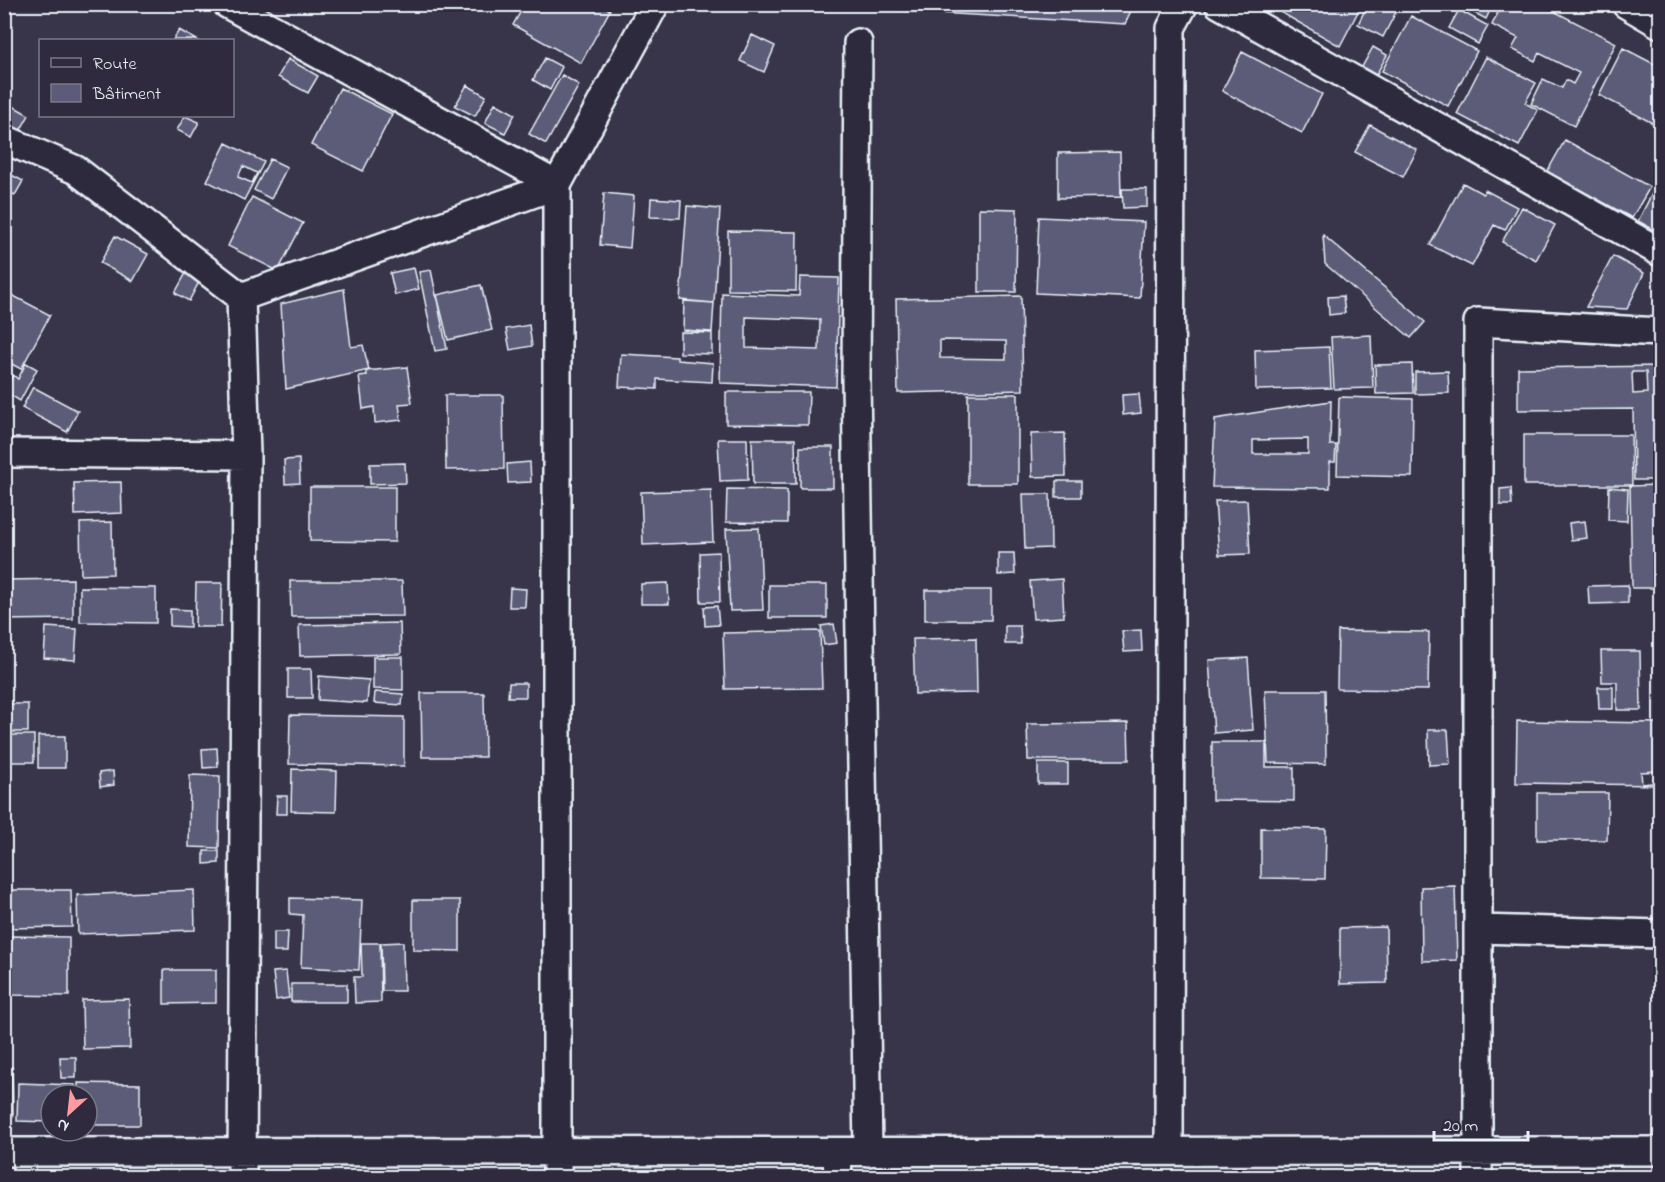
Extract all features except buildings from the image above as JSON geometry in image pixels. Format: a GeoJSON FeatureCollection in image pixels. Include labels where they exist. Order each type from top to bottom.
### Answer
{"type":"FeatureCollection","features":[{"type":"Feature","properties":{"kind":"street"},"geometry":{"type":"LineString","coordinates":[[226,4],[557,185]]}},
{"type":"Feature","properties":{"kind":"street"},"geometry":{"type":"LineString","coordinates":[[557,1165],[557,185],[655,4]]}},
{"type":"Feature","properties":{"kind":"street"},"geometry":{"type":"LineString","coordinates":[[1168,1151],[1171,28],[1184,4]]}},
{"type":"Feature","properties":{"kind":"street"},"geometry":{"type":"LineString","coordinates":[[1219,4],[1660,252]]}},
{"type":"Feature","properties":{"kind":"street"},"geometry":{"type":"LineString","coordinates":[[1626,4],[1660,24]]}},
{"type":"Feature","properties":{"kind":"street"},"geometry":{"type":"LineString","coordinates":[[858,43],[856,380],[868,1152]]}},
{"type":"Feature","properties":{"kind":"street"},"geometry":{"type":"LineString","coordinates":[[4,139],[76,170],[241,297]]}},
{"type":"Feature","properties":{"kind":"street"},"geometry":{"type":"LineString","coordinates":[[241,297],[557,185]]}},
{"type":"Feature","properties":{"kind":"street"},"geometry":{"type":"LineString","coordinates":[[241,297],[246,455],[242,1165]]}},
{"type":"Feature","properties":{"kind":"street"},"geometry":{"type":"LineString","coordinates":[[1478,1178],[1478,322],[1660,332]]}},
{"type":"Feature","properties":{"kind":"street"},"geometry":{"type":"LineString","coordinates":[[4,453],[246,455]]}},
{"type":"Feature","properties":{"kind":"street"},"geometry":{"type":"LineString","coordinates":[[1478,929],[1660,934]]}},
{"type":"Feature","properties":{"kind":"street"},"geometry":{"type":"LineString","coordinates":[[4,1152],[242,1165],[838,1165],[868,1152],[1660,1151]]}}]}
